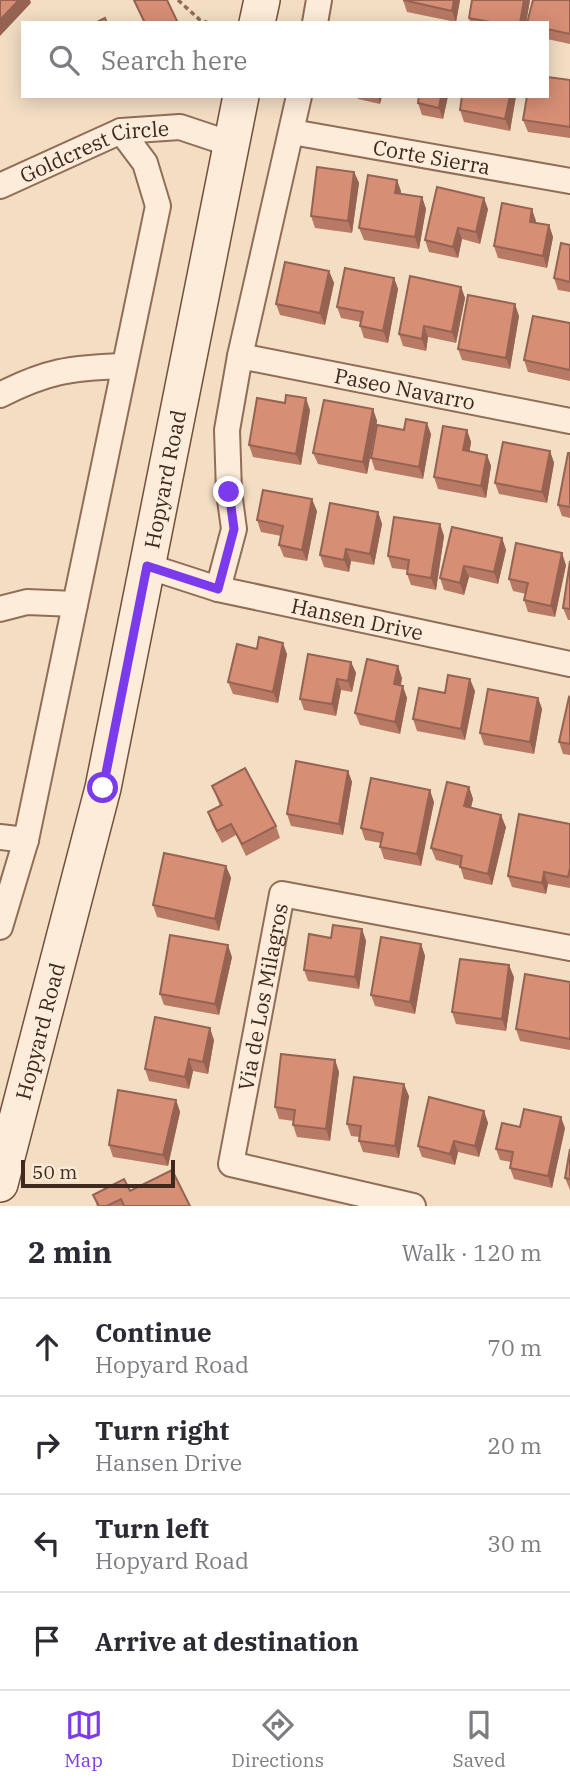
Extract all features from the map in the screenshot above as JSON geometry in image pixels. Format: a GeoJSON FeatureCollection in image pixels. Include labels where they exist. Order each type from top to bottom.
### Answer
{"type":"FeatureCollection","features":[{"type":"Feature","properties":{"kind":"main road"},"geometry":{"type":"LineString","coordinates":[[257,21],[262,0]]}},
{"type":"Feature","properties":{"kind":"main road","name":"Hopyard Road"},"geometry":{"type":"LineString","coordinates":[[0,1184],[103,788],[241,98]]}},
{"type":"Feature","properties":{"kind":"street"},"geometry":{"type":"LineString","coordinates":[[315,21],[319,0]]}},
{"type":"Feature","properties":{"kind":"street"},"geometry":{"type":"LineString","coordinates":[[218,589],[234,529],[229,492],[227,430],[240,356],[299,98]]}},
{"type":"Feature","properties":{"kind":"street","name":"Goldcrest Circle"},"geometry":{"type":"LineString","coordinates":[[0,186],[121,131],[180,127],[231,144]]}},
{"type":"Feature","properties":{"kind":"street"},"geometry":{"type":"LineString","coordinates":[[0,927],[26,839],[122,366],[158,206],[145,163],[121,131]]}},
{"type":"Feature","properties":{"kind":"street","name":"Corte Sierra"},"geometry":{"type":"LineString","coordinates":[[292,132],[570,181]]}},
{"type":"Feature","properties":{"kind":"street","name":"Paseo Navarro"},"geometry":{"type":"LineString","coordinates":[[240,356],[570,421]]}},
{"type":"Feature","properties":{"kind":"street"},"geometry":{"type":"LineString","coordinates":[[0,395],[36,377],[68,368],[122,366]]}},
{"type":"Feature","properties":{"kind":"street","name":"Hansen Drive"},"geometry":{"type":"LineString","coordinates":[[147,566],[218,589],[570,664]]}},
{"type":"Feature","properties":{"kind":"street"},"geometry":{"type":"LineString","coordinates":[[0,609],[27,602],[75,604]]}},
{"type":"Feature","properties":{"kind":"street"},"geometry":{"type":"LineString","coordinates":[[0,837],[26,839]]}},
{"type":"Feature","properties":{"kind":"street","name":"Via de Los Milagros"},"geometry":{"type":"LineString","coordinates":[[413,1206],[231,1164],[282,894],[570,948]]}},
{"type":"Feature","properties":{"kind":"path"},"geometry":{"type":"LineString","coordinates":[[178,0],[203,21]]}},
{"type":"Feature","properties":{"kind":"building"},"geometry":{"type":"Polygon","coordinates":[[[0,0],[19,0],[0,20],[0,0]]]}},
{"type":"Feature","properties":{"kind":"building"},"geometry":{"type":"Polygon","coordinates":[[[134,0],[167,0],[177,21],[144,21],[134,0]]]}},
{"type":"Feature","properties":{"kind":"building"},"geometry":{"type":"Polygon","coordinates":[[[403,0],[454,0],[452,11],[403,0]]]}},
{"type":"Feature","properties":{"kind":"building"},"geometry":{"type":"Polygon","coordinates":[[[472,0],[524,0],[520,21],[469,18],[472,0]]]}},
{"type":"Feature","properties":{"kind":"building"},"geometry":{"type":"Polygon","coordinates":[[[533,0],[570,0],[570,34],[549,29],[549,21],[528,21],[533,0]]]}},
{"type":"Feature","properties":{"kind":"building"},"geometry":{"type":"Polygon","coordinates":[[[549,77],[570,80],[570,127],[523,120],[527,98],[549,98],[549,77]]]}},
{"type":"Feature","properties":{"kind":"building"},"geometry":{"type":"Polygon","coordinates":[[[419,98],[441,98],[439,108],[418,103],[419,98]]]}},
{"type":"Feature","properties":{"kind":"building"},"geometry":{"type":"Polygon","coordinates":[[[462,98],[510,98],[505,119],[460,110],[462,98]]]}},
{"type":"Feature","properties":{"kind":"building"},"geometry":{"type":"Polygon","coordinates":[[[317,167],[354,172],[348,221],[311,216],[317,167]]]}},
{"type":"Feature","properties":{"kind":"building"},"geometry":{"type":"Polygon","coordinates":[[[368,175],[397,180],[395,193],[422,197],[415,237],[359,228],[368,175]]]}},
{"type":"Feature","properties":{"kind":"building"},"geometry":{"type":"Polygon","coordinates":[[[437,187],[484,198],[476,232],[458,228],[453,247],[425,240],[437,187]]]}},
{"type":"Feature","properties":{"kind":"building"},"geometry":{"type":"Polygon","coordinates":[[[502,203],[532,209],[530,222],[549,225],[543,256],[494,246],[502,203]]]}},
{"type":"Feature","properties":{"kind":"building"},"geometry":{"type":"Polygon","coordinates":[[[561,243],[570,245],[570,282],[554,278],[561,243]]]}},
{"type":"Feature","properties":{"kind":"building"},"geometry":{"type":"Polygon","coordinates":[[[285,262],[329,271],[320,313],[276,304],[285,262]]]}},
{"type":"Feature","properties":{"kind":"building"},"geometry":{"type":"Polygon","coordinates":[[[345,268],[394,278],[383,331],[360,326],[363,312],[337,307],[345,268]]]}},
{"type":"Feature","properties":{"kind":"building"},"geometry":{"type":"Polygon","coordinates":[[[410,276],[461,287],[452,332],[424,326],[422,339],[399,334],[410,276]]]}},
{"type":"Feature","properties":{"kind":"building"},"geometry":{"type":"Polygon","coordinates":[[[468,295],[515,304],[506,358],[458,349],[468,295]]]}},
{"type":"Feature","properties":{"kind":"building"},"geometry":{"type":"Polygon","coordinates":[[[533,316],[570,323],[570,370],[524,360],[533,316]]]}},
{"type":"Feature","properties":{"kind":"building"},"geometry":{"type":"Polygon","coordinates":[[[286,395],[306,398],[296,454],[249,445],[257,398],[285,403],[286,395]]]}},
{"type":"Feature","properties":{"kind":"building"},"geometry":{"type":"Polygon","coordinates":[[[324,400],[373,409],[363,462],[313,453],[324,400]]]}},
{"type":"Feature","properties":{"kind":"building"},"geometry":{"type":"Polygon","coordinates":[[[406,419],[427,423],[419,467],[371,458],[377,425],[404,430],[406,419]]]}},
{"type":"Feature","properties":{"kind":"building"},"geometry":{"type":"Polygon","coordinates":[[[443,426],[467,430],[463,450],[487,455],[481,486],[434,477],[443,426]]]}},
{"type":"Feature","properties":{"kind":"building"},"geometry":{"type":"Polygon","coordinates":[[[503,442],[550,451],[542,492],[495,483],[503,442]]]}},
{"type":"Feature","properties":{"kind":"building"},"geometry":{"type":"Polygon","coordinates":[[[570,453],[570,507],[558,505],[570,453]]]}},
{"type":"Feature","properties":{"kind":"building"},"geometry":{"type":"Polygon","coordinates":[[[263,490],[312,499],[302,550],[279,545],[283,526],[257,520],[263,490]]]}},
{"type":"Feature","properties":{"kind":"building"},"geometry":{"type":"Polygon","coordinates":[[[330,503],[378,512],[370,554],[346,549],[344,560],[320,555],[330,503]]]}},
{"type":"Feature","properties":{"kind":"building"},"geometry":{"type":"Polygon","coordinates":[[[394,517],[440,524],[431,578],[407,574],[409,560],[388,556],[394,517]]]}},
{"type":"Feature","properties":{"kind":"building"},"geometry":{"type":"Polygon","coordinates":[[[452,527],[502,538],[494,572],[464,566],[460,583],[440,578],[452,527]]]}},
{"type":"Feature","properties":{"kind":"building"},"geometry":{"type":"Polygon","coordinates":[[[516,543],[562,553],[551,606],[524,600],[528,583],[509,579],[516,543]]]}},
{"type":"Feature","properties":{"kind":"building"},"geometry":{"type":"Polygon","coordinates":[[[570,561],[570,609],[563,608],[570,561]]]}},
{"type":"Feature","properties":{"kind":"building"},"geometry":{"type":"Polygon","coordinates":[[[259,637],[283,643],[273,692],[228,682],[237,644],[257,649],[259,637]]]}},
{"type":"Feature","properties":{"kind":"building"},"geometry":{"type":"Polygon","coordinates":[[[308,654],[351,662],[348,681],[337,679],[332,704],[300,699],[308,654]]]}},
{"type":"Feature","properties":{"kind":"building"},"geometry":{"type":"Polygon","coordinates":[[[367,659],[398,666],[394,684],[403,686],[395,722],[355,713],[367,659]]]}},
{"type":"Feature","properties":{"kind":"building"},"geometry":{"type":"Polygon","coordinates":[[[448,675],[470,679],[461,729],[413,719],[419,688],[445,693],[448,675]]]}},
{"type":"Feature","properties":{"kind":"building"},"geometry":{"type":"Polygon","coordinates":[[[488,689],[538,698],[530,742],[480,733],[488,689]]]}},
{"type":"Feature","properties":{"kind":"building"},"geometry":{"type":"Polygon","coordinates":[[[570,698],[570,744],[559,742],[570,698]]]}},
{"type":"Feature","properties":{"kind":"building"},"geometry":{"type":"Polygon","coordinates":[[[296,761],[348,771],[339,824],[287,814],[296,761]]]}},
{"type":"Feature","properties":{"kind":"building"},"geometry":{"type":"Polygon","coordinates":[[[245,768],[276,826],[242,844],[231,824],[217,831],[208,812],[222,805],[212,786],[245,768]]]}},
{"type":"Feature","properties":{"kind":"building"},"geometry":{"type":"Polygon","coordinates":[[[371,778],[430,790],[417,854],[380,847],[383,833],[361,828],[371,778]]]}},
{"type":"Feature","properties":{"kind":"building"},"geometry":{"type":"Polygon","coordinates":[[[447,782],[469,787],[464,806],[501,815],[488,874],[460,867],[462,856],[431,848],[447,782]]]}},
{"type":"Feature","properties":{"kind":"building"},"geometry":{"type":"Polygon","coordinates":[[[519,814],[570,824],[568,877],[544,872],[542,883],[508,876],[519,814]]]}},
{"type":"Feature","properties":{"kind":"building"},"geometry":{"type":"Polygon","coordinates":[[[164,853],[226,866],[215,919],[153,905],[164,853]]]}},
{"type":"Feature","properties":{"kind":"building"},"geometry":{"type":"Polygon","coordinates":[[[333,925],[362,929],[355,977],[304,970],[309,934],[331,938],[333,925]]]}},
{"type":"Feature","properties":{"kind":"building"},"geometry":{"type":"Polygon","coordinates":[[[170,935],[228,945],[215,1004],[160,994],[170,935]]]}},
{"type":"Feature","properties":{"kind":"building"},"geometry":{"type":"Polygon","coordinates":[[[381,937],[421,944],[410,1002],[371,995],[381,937]]]}},
{"type":"Feature","properties":{"kind":"building"},"geometry":{"type":"Polygon","coordinates":[[[460,959],[509,965],[502,1019],[452,1012],[460,959]]]}},
{"type":"Feature","properties":{"kind":"building"},"geometry":{"type":"Polygon","coordinates":[[[525,974],[570,982],[570,1039],[516,1029],[525,974]]]}},
{"type":"Feature","properties":{"kind":"building"},"geometry":{"type":"Polygon","coordinates":[[[155,1017],[210,1028],[203,1062],[189,1059],[185,1077],[145,1069],[155,1017]]]}},
{"type":"Feature","properties":{"kind":"building"},"geometry":{"type":"Polygon","coordinates":[[[281,1054],[335,1060],[326,1129],[293,1125],[295,1110],[275,1107],[281,1054]]]}},
{"type":"Feature","properties":{"kind":"building"},"geometry":{"type":"Polygon","coordinates":[[[354,1077],[404,1084],[395,1146],[359,1141],[361,1126],[347,1124],[354,1077]]]}},
{"type":"Feature","properties":{"kind":"building"},"geometry":{"type":"Polygon","coordinates":[[[118,1090],[176,1100],[163,1155],[109,1145],[118,1090]]]}},
{"type":"Feature","properties":{"kind":"building"},"geometry":{"type":"Polygon","coordinates":[[[429,1097],[484,1111],[475,1146],[454,1141],[450,1154],[418,1146],[429,1097]]]}},
{"type":"Feature","properties":{"kind":"building"},"geometry":{"type":"Polygon","coordinates":[[[524,1109],[561,1117],[548,1176],[510,1168],[513,1152],[496,1149],[502,1123],[520,1127],[524,1109]]]}},
{"type":"Feature","properties":{"kind":"building"},"geometry":{"type":"Polygon","coordinates":[[[570,1149],[570,1179],[565,1178],[570,1149]]]}},
{"type":"Feature","properties":{"kind":"building"},"geometry":{"type":"Polygon","coordinates":[[[172,1170],[190,1206],[124,1206],[121,1199],[107,1206],[99,1206],[93,1195],[124,1179],[130,1191],[172,1170]]]}},
{"type":"Feature","properties":{"kind":"route"},"geometry":{"type":"LineString","coordinates":[[103,788],[147,566],[218,589],[234,529],[229,492]]}}]}
